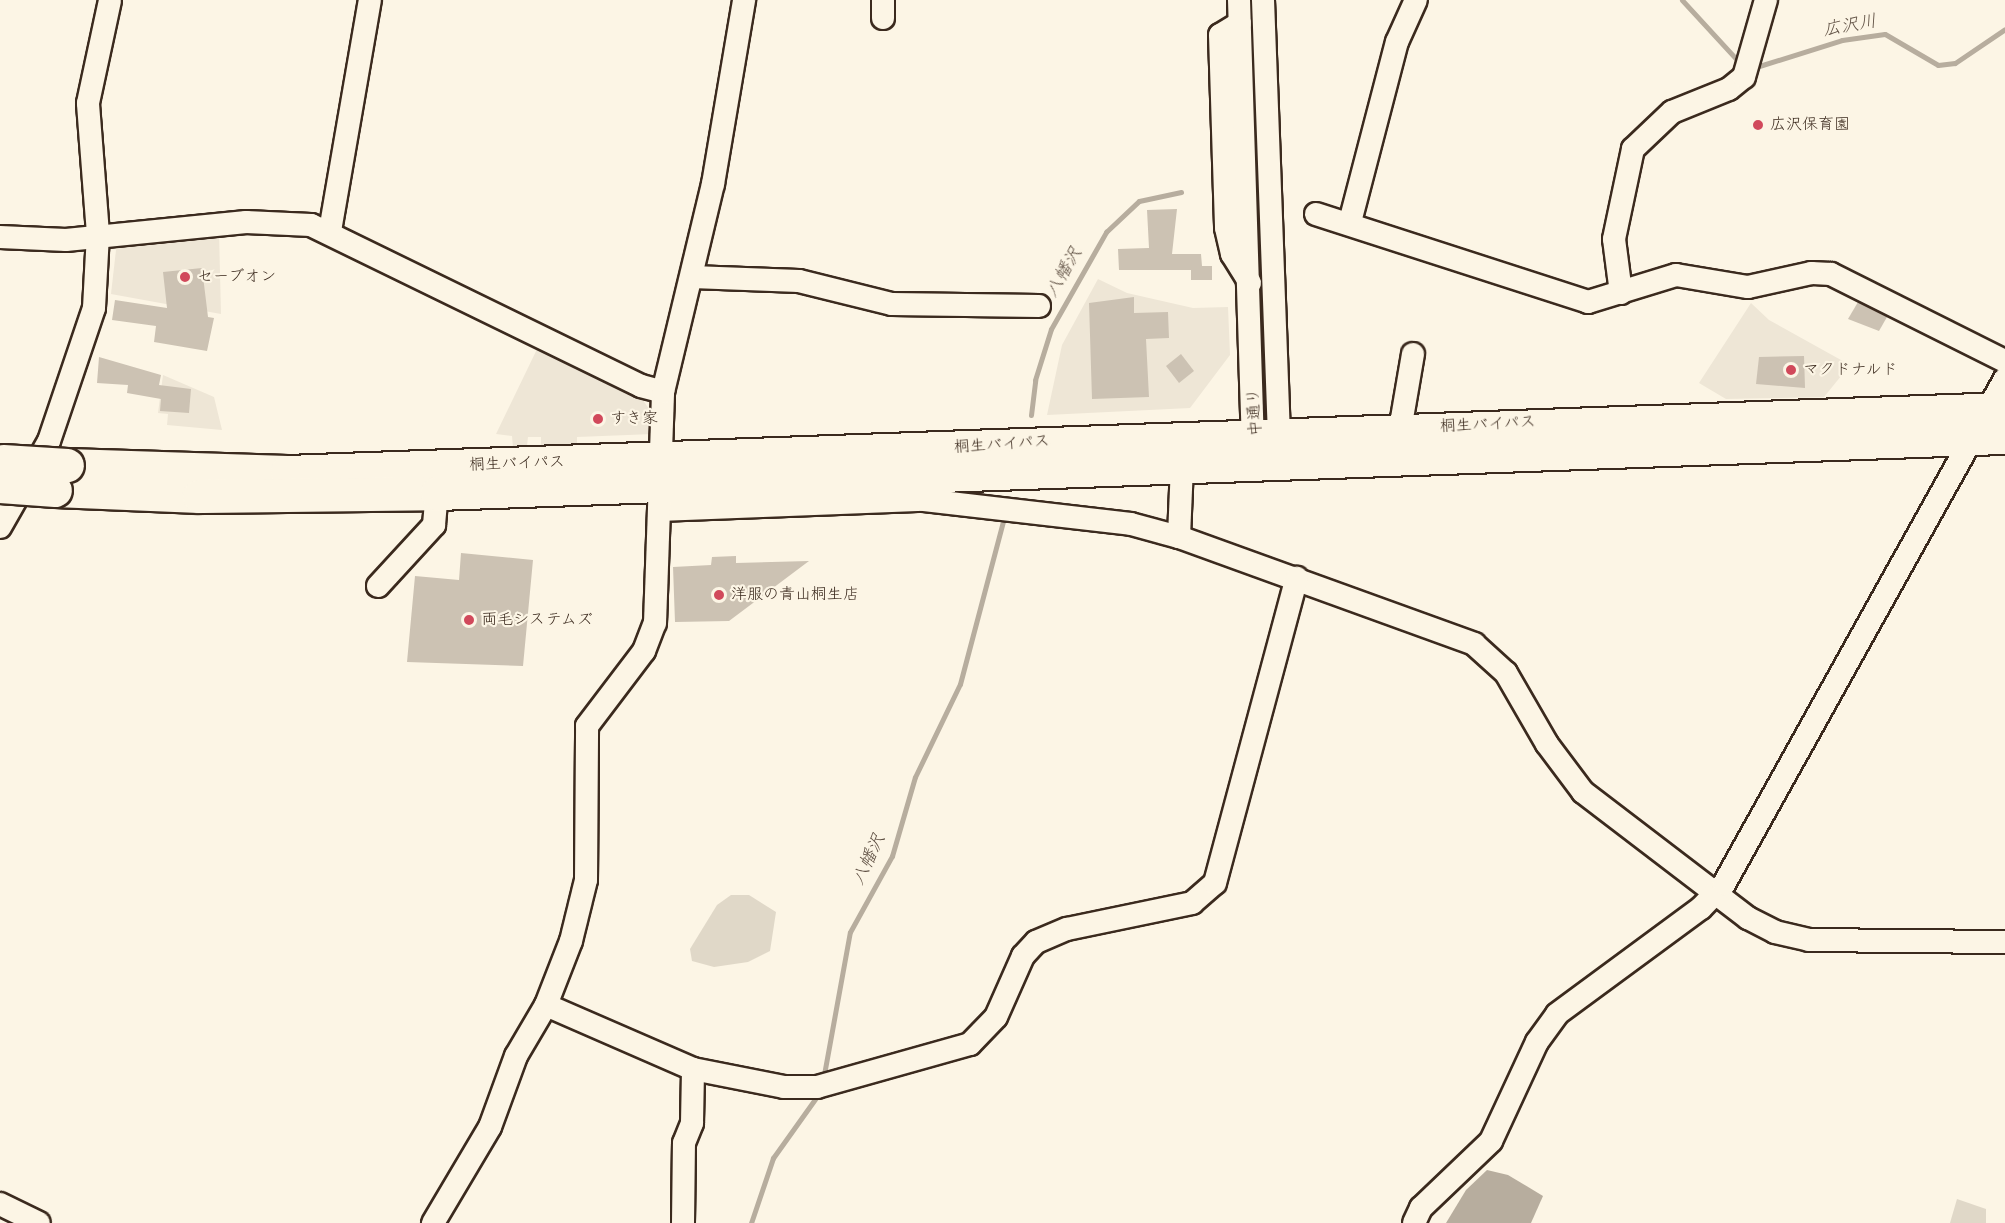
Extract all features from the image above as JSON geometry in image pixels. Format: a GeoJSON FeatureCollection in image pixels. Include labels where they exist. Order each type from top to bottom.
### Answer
{"type":"FeatureCollection","features":[{"type":"Feature","properties":{"kind":"highway","name":"桐生バイパス"},"geometry":{"type":"LineString","coordinates":[[61,478],[287,472],[662,485],[1266,445],[1400,430],[1996,409]]}},
{"type":"Feature","properties":{"kind":"highway","name":"桐生バイパス"},"geometry":{"type":"LineString","coordinates":[[1,469],[199,496],[436,493],[1182,466],[1266,445],[2005,437]]}},
{"type":"Feature","properties":{"kind":"street"},"geometry":{"type":"LineString","coordinates":[[0,527],[49,441],[96,297],[98,234],[88,103],[110,0]]}},
{"type":"Feature","properties":{"kind":"street"},"geometry":{"type":"LineString","coordinates":[[330,231],[370,0]]}},
{"type":"Feature","properties":{"kind":"street"},"geometry":{"type":"LineString","coordinates":[[433,1223],[490,1126],[516,1056],[546,1005],[584,897],[587,726],[644,651],[656,623],[662,485],[663,392],[692,277],[744,0]]}},
{"type":"Feature","properties":{"kind":"street","name":"中通り"},"geometry":{"type":"LineString","coordinates":[[1239,0],[1251,284],[1266,445]]}},
{"type":"Feature","properties":{"kind":"street","name":"中通り"},"geometry":{"type":"LineString","coordinates":[[1263,0],[1266,445]]}},
{"type":"Feature","properties":{"kind":"street"},"geometry":{"type":"LineString","coordinates":[[1350,222],[1397,42],[1416,0]]}},
{"type":"Feature","properties":{"kind":"street"},"geometry":{"type":"LineString","coordinates":[[1621,293],[1614,239],[1634,149],[1672,112],[1729,89],[1744,77],[1766,0]]}},
{"type":"Feature","properties":{"kind":"street"},"geometry":{"type":"LineString","coordinates":[[1316,214],[1350,222],[1561,297],[1598,301],[1676,275],[1748,287],[1811,273],[1831,274],[2005,361]]}},
{"type":"Feature","properties":{"kind":"street"},"geometry":{"type":"LineString","coordinates":[[0,237],[42,241],[98,234],[285,221],[330,231],[641,386],[663,392]]}},
{"type":"Feature","properties":{"kind":"street"},"geometry":{"type":"LineString","coordinates":[[692,277],[808,282],[892,304],[1039,306]]}},
{"type":"Feature","properties":{"kind":"street"},"geometry":{"type":"LineString","coordinates":[[1400,430],[1413,354]]}},
{"type":"Feature","properties":{"kind":"street"},"geometry":{"type":"LineString","coordinates":[[1414,1223],[1421,1208],[1491,1141],[1538,1042],[1557,1014],[1715,893],[1970,438],[1996,409],[2005,379]]}},
{"type":"Feature","properties":{"kind":"street"},"geometry":{"type":"LineString","coordinates":[[1179,537],[1182,466]]}},
{"type":"Feature","properties":{"kind":"street"},"geometry":{"type":"LineString","coordinates":[[662,485],[895,499],[1005,510],[1131,524],[1179,537],[1456,634],[1487,653],[1583,792],[1748,918],[1792,938],[2005,942]]}},
{"type":"Feature","properties":{"kind":"street"},"geometry":{"type":"LineString","coordinates":[[378,586],[434,525],[436,493]]}},
{"type":"Feature","properties":{"kind":"street"},"geometry":{"type":"LineString","coordinates":[[546,1005],[693,1069],[756,1084],[825,1086],[970,1044],[996,1017],[1023,956],[1050,934],[1182,905],[1206,895],[1221,861],[1297,578]]}},
{"type":"Feature","properties":{"kind":"street"},"geometry":{"type":"LineString","coordinates":[[683,1223],[684,1143],[692,1123],[693,1069]]}},
{"type":"Feature","properties":{"kind":"street"},"geometry":{"type":"LineString","coordinates":[[0,1204],[39,1223]]}},
{"type":"Feature","properties":{"kind":"shaded area"},"geometry":{"type":"Polygon","coordinates":[[[219,232],[221,314],[111,294],[116,250],[122,241],[219,232]]]}},
{"type":"Feature","properties":{"kind":"shaded area"},"geometry":{"type":"Polygon","coordinates":[[[1098,279],[1127,293],[1193,308],[1228,307],[1230,355],[1190,408],[1047,415],[1062,345],[1098,279]]]}},
{"type":"Feature","properties":{"kind":"shaded area"},"geometry":{"type":"Polygon","coordinates":[[[1751,303],[1769,320],[1850,365],[1824,397],[1726,399],[1699,383],[1751,303]]]}},
{"type":"Feature","properties":{"kind":"shaded area"},"geometry":{"type":"Polygon","coordinates":[[[539,345],[641,397],[651,412],[653,434],[577,437],[577,445],[541,446],[541,437],[528,437],[527,446],[513,448],[512,436],[496,434],[539,345]]]}},
{"type":"Feature","properties":{"kind":"shaded area"},"geometry":{"type":"Polygon","coordinates":[[[163,375],[214,397],[222,430],[167,425],[168,414],[158,413],[163,375]]]}},
{"type":"Feature","properties":{"kind":"shaded area"},"geometry":{"type":"Polygon","coordinates":[[[731,895],[749,895],[776,912],[770,951],[748,962],[714,967],[692,961],[690,949],[717,905],[731,895]]]}},
{"type":"Feature","properties":{"kind":"shaded area"},"geometry":{"type":"Polygon","coordinates":[[[1487,1170],[1508,1175],[1543,1196],[1531,1223],[1446,1223],[1466,1190],[1487,1170]]]}},
{"type":"Feature","properties":{"kind":"shaded area"},"geometry":{"type":"Polygon","coordinates":[[[1957,1199],[1986,1209],[1986,1223],[1950,1223],[1957,1199]]]}},
{"type":"Feature","properties":{"kind":"building"},"geometry":{"type":"Polygon","coordinates":[[[1177,209],[1172,254],[1201,254],[1202,266],[1212,266],[1212,280],[1191,280],[1191,270],[1119,270],[1118,249],[1149,248],[1147,210],[1177,209]]]}},
{"type":"Feature","properties":{"kind":"building"},"geometry":{"type":"Polygon","coordinates":[[[202,268],[208,317],[214,318],[207,351],[154,342],[156,326],[112,320],[115,300],[167,308],[163,272],[202,268]]]}},
{"type":"Feature","properties":{"kind":"building"},"geometry":{"type":"Polygon","coordinates":[[[1134,297],[1134,313],[1168,312],[1169,338],[1146,339],[1149,397],[1092,399],[1089,303],[1134,297]]]}},
{"type":"Feature","properties":{"kind":"building"},"geometry":{"type":"Polygon","coordinates":[[[1858,302],[1887,317],[1879,331],[1848,319],[1858,302]]]}},
{"type":"Feature","properties":{"kind":"building"},"geometry":{"type":"Polygon","coordinates":[[[1181,354],[1194,371],[1179,383],[1166,366],[1181,354]]]}},
{"type":"Feature","properties":{"kind":"building"},"geometry":{"type":"Polygon","coordinates":[[[1804,356],[1805,388],[1756,384],[1759,357],[1804,356]]]}},
{"type":"Feature","properties":{"kind":"building"},"geometry":{"type":"Polygon","coordinates":[[[99,357],[161,375],[159,385],[191,389],[189,413],[160,411],[161,399],[127,393],[128,385],[97,383],[99,357]]]}},
{"type":"Feature","properties":{"kind":"building","name":"両毛システムズ"},"geometry":{"type":"Polygon","coordinates":[[[461,553],[533,560],[523,666],[407,662],[415,576],[459,580],[461,553]]]}},
{"type":"Feature","properties":{"kind":"building","name":"洋服の青山桐生店"},"geometry":{"type":"Polygon","coordinates":[[[736,556],[736,563],[809,561],[729,621],[675,622],[673,567],[711,565],[712,557],[736,556]]]}},
{"type":"Feature","properties":{"kind":"waterway","name":"広沢川"},"geometry":{"type":"LineString","coordinates":[[1682,0],[1738,61]]}},
{"type":"Feature","properties":{"kind":"waterway","name":"広沢川"},"geometry":{"type":"LineString","coordinates":[[1756,67],[1842,40],[1885,34],[1938,65],[1955,63],[2005,29]]}},
{"type":"Feature","properties":{"kind":"waterway","name":"八幡沢"},"geometry":{"type":"LineString","coordinates":[[1031,415],[1035,380],[1051,329],[1106,232],[1139,201],[1181,192]]}},
{"type":"Feature","properties":{"kind":"waterway","name":"八幡沢"},"geometry":{"type":"LineString","coordinates":[[823,1080],[850,932],[892,856],[915,777],[960,684],[1005,514]]}},
{"type":"Feature","properties":{"kind":"waterway","name":"八幡沢"},"geometry":{"type":"LineString","coordinates":[[751,1223],[773,1158],[820,1092]]}},
{"type":"Feature","properties":{"kind":"place","name":"広沢保育園"},"geometry":{"type":"Point","coordinates":[1758,125]}},
{"type":"Feature","properties":{"kind":"place","name":"セーブオン"},"geometry":{"type":"Point","coordinates":[185,277]}},
{"type":"Feature","properties":{"kind":"place","name":"マクドナルド"},"geometry":{"type":"Point","coordinates":[1791,370]}},
{"type":"Feature","properties":{"kind":"place","name":"すき家"},"geometry":{"type":"Point","coordinates":[598,419]}},
{"type":"Feature","properties":{"kind":"place","name":"洋服の青山桐生店"},"geometry":{"type":"Point","coordinates":[719,595]}},
{"type":"Feature","properties":{"kind":"place","name":"両毛システムズ"},"geometry":{"type":"Point","coordinates":[469,620]}}]}
